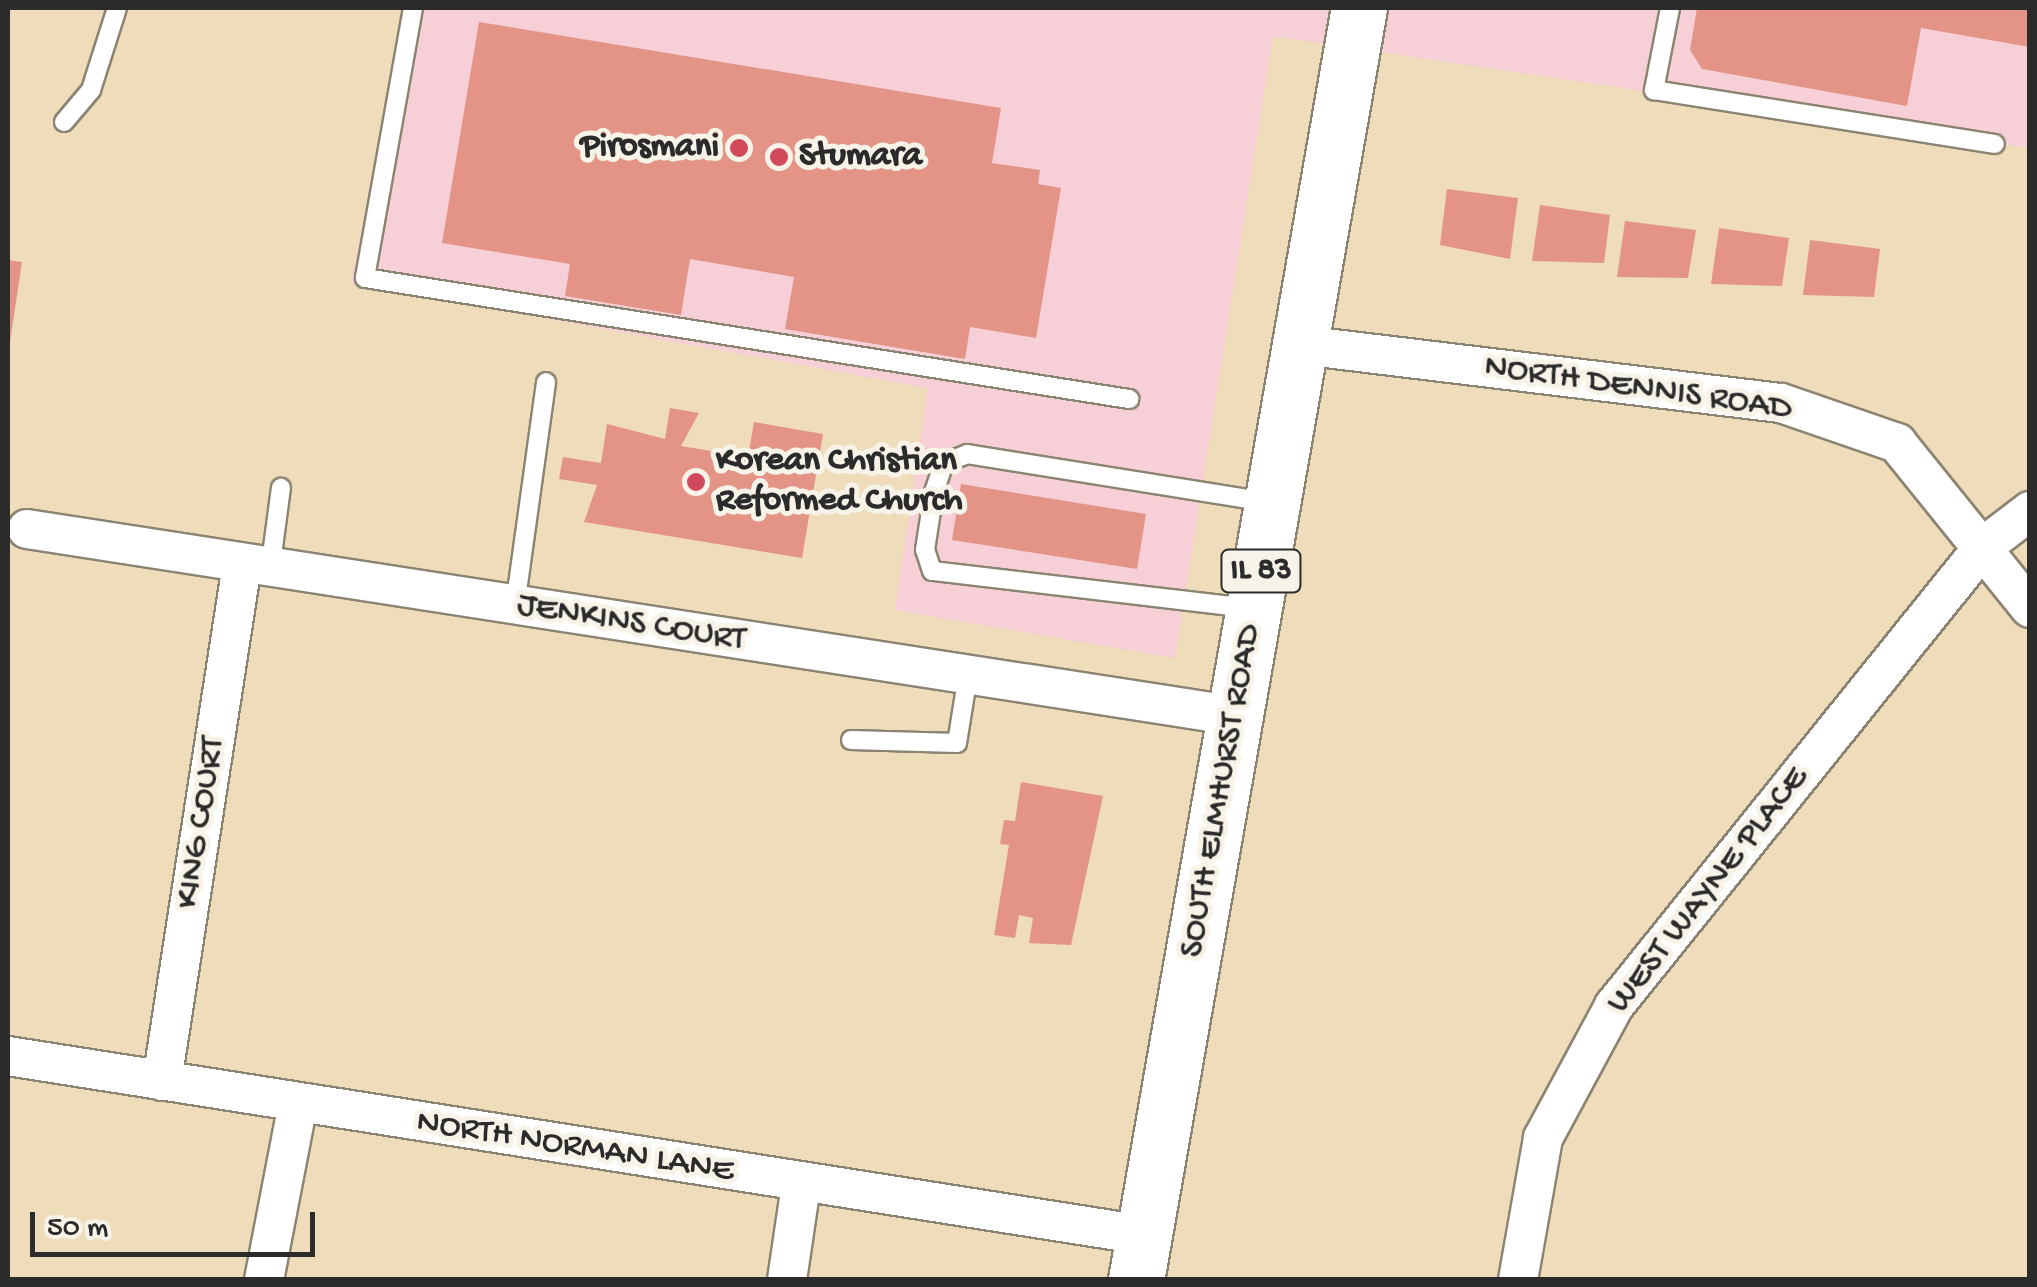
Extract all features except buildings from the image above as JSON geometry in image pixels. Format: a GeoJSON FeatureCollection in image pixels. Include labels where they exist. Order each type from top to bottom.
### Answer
{"type":"FeatureCollection","features":[{"type":"Feature","properties":{"kind":"main road","name":"SOUTH ELMHURST ROAD"},"geometry":{"type":"LineString","coordinates":[[1139,1257],[1359,8]]}},
{"type":"Feature","properties":{"kind":"street","name":"NORTH DENNIS ROAD"},"geometry":{"type":"LineString","coordinates":[[1301,346],[1781,404],[1897,443],[1984,546],[2030,608]]}},
{"type":"Feature","properties":{"kind":"street","name":"WEST WAYNE PLACE"},"geometry":{"type":"LineString","coordinates":[[1518,1280],[1543,1138],[1614,1006],[1984,546],[2030,511]]}},
{"type":"Feature","properties":{"kind":"street","name":"JENKINS COURT"},"geometry":{"type":"LineString","coordinates":[[17,526],[256,568],[1236,716]]}},
{"type":"Feature","properties":{"kind":"street","name":"KING COURT"},"geometry":{"type":"LineString","coordinates":[[162,1081],[256,568]]}},
{"type":"Feature","properties":{"kind":"street","name":"NORTH NORMAN LANE"},"geometry":{"type":"LineString","coordinates":[[8,1056],[801,1185],[1139,1257]]}},
{"type":"Feature","properties":{"kind":"street"},"geometry":{"type":"LineString","coordinates":[[264,1280],[298,1103]]}},
{"type":"Feature","properties":{"kind":"street"},"geometry":{"type":"LineString","coordinates":[[787,1280],[801,1185]]}},
{"type":"Feature","properties":{"kind":"lane"},"geometry":{"type":"LineString","coordinates":[[64,122],[91,90],[117,8]]}},
{"type":"Feature","properties":{"kind":"lane"},"geometry":{"type":"LineString","coordinates":[[414,8],[365,278],[1130,399]]}},
{"type":"Feature","properties":{"kind":"lane"},"geometry":{"type":"LineString","coordinates":[[1670,8],[1654,90],[1995,144]]}},
{"type":"Feature","properties":{"kind":"lane"},"geometry":{"type":"LineString","coordinates":[[515,606],[546,382]]}},
{"type":"Feature","properties":{"kind":"lane"},"geometry":{"type":"LineString","coordinates":[[1255,609],[932,571],[925,550],[934,492],[944,463],[967,454],[1274,502]]}},
{"type":"Feature","properties":{"kind":"lane"},"geometry":{"type":"LineString","coordinates":[[256,568],[281,488]]}},
{"type":"Feature","properties":{"kind":"lane"},"geometry":{"type":"LineString","coordinates":[[850,740],[957,743],[968,675]]}},
{"type":"Feature","properties":{"kind":"shaded area"},"geometry":{"type":"Polygon","coordinates":[[[405,8],[2029,8],[2029,148],[1273,36],[1175,658],[895,610],[928,388],[351,283],[405,8]]]}},
{"type":"Feature","properties":{"kind":"place","name":"Pirosmani"},"geometry":{"type":"Point","coordinates":[739,148]}},
{"type":"Feature","properties":{"kind":"place","name":"Stumara"},"geometry":{"type":"Point","coordinates":[779,157]}},
{"type":"Feature","properties":{"kind":"place","name":"Korean Christian Reformed Church"},"geometry":{"type":"Point","coordinates":[696,482]}}]}
